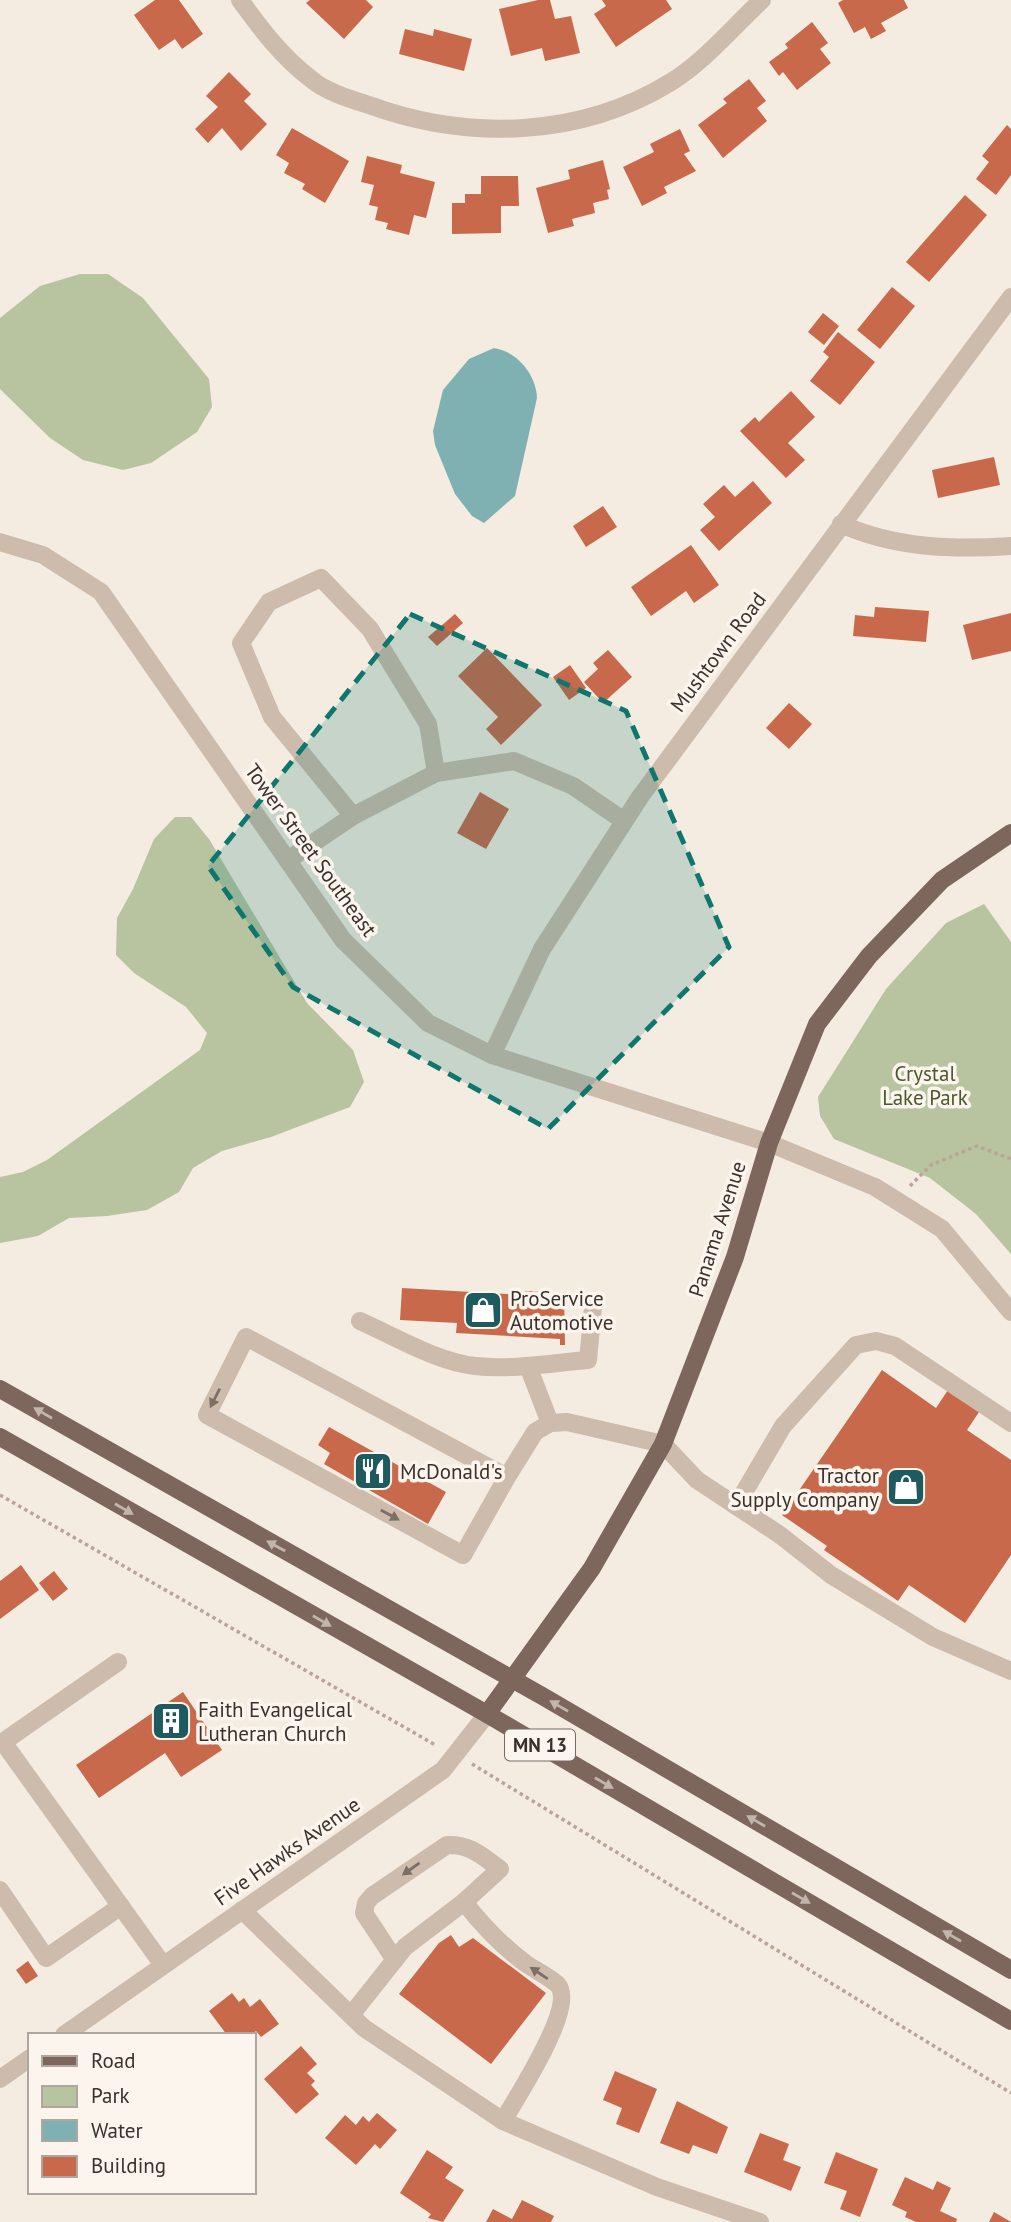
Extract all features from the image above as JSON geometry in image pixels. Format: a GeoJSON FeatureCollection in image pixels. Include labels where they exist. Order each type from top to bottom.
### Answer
{"type":"FeatureCollection","features":[{"type":"Feature","properties":{"kind":"main road","name":"Panama Avenue"},"geometry":{"type":"LineString","coordinates":[[513,1679],[592,1568],[663,1444],[735,1257],[769,1143],[817,1024],[869,956],[942,880],[1011,833]]}},
{"type":"Feature","properties":{"kind":"main road","name":"MN 13"},"geometry":{"type":"LineString","coordinates":[[0,1389],[513,1679],[1011,1970]]}},
{"type":"Feature","properties":{"kind":"main road","name":"MN 13"},"geometry":{"type":"LineString","coordinates":[[0,1437],[487,1714],[1011,2021]]}},
{"type":"Feature","properties":{"kind":"main road","name":"Five Hawks Avenue"},"geometry":{"type":"LineString","coordinates":[[487,1714],[513,1679]]}},
{"type":"Feature","properties":{"kind":"street"},"geometry":{"type":"LineString","coordinates":[[240,0],[282,53],[313,81],[382,110],[432,123],[489,130],[573,122],[621,106],[672,81],[762,0]]}},
{"type":"Feature","properties":{"kind":"street","name":"Mushtown Road"},"geometry":{"type":"LineString","coordinates":[[492,1055],[542,950],[624,821],[1011,296]]}},
{"type":"Feature","properties":{"kind":"street"},"geometry":{"type":"LineString","coordinates":[[841,524],[870,537],[903,543],[977,548],[1011,546]]}},
{"type":"Feature","properties":{"kind":"street","name":"Tower Street Southeast"},"geometry":{"type":"LineString","coordinates":[[0,542],[43,555],[101,592],[343,940],[428,1023],[492,1055],[769,1143],[875,1187],[942,1229],[1011,1312]]}},
{"type":"Feature","properties":{"kind":"street"},"geometry":{"type":"LineString","coordinates":[[354,816],[272,717],[241,643],[269,602],[321,578],[331,588],[370,629],[428,723],[436,773]]}},
{"type":"Feature","properties":{"kind":"street"},"geometry":{"type":"LineString","coordinates":[[288,860],[354,816],[436,773],[514,761],[573,786],[624,821]]}},
{"type":"Feature","properties":{"kind":"street"},"geometry":{"type":"LineString","coordinates":[[360,1321],[430,1353],[474,1366],[528,1366],[588,1360],[593,1307]]}},
{"type":"Feature","properties":{"kind":"street"},"geometry":{"type":"LineString","coordinates":[[507,1477],[246,1337],[207,1415],[463,1555],[535,1432],[550,1423],[567,1422],[663,1444],[697,1480],[883,1608],[933,1637],[1011,1671]]}},
{"type":"Feature","properties":{"kind":"street"},"geometry":{"type":"LineString","coordinates":[[736,1506],[783,1426],[856,1345],[876,1341],[895,1346],[1011,1423]]}},
{"type":"Feature","properties":{"kind":"street"},"geometry":{"type":"LineString","coordinates":[[528,1366],[550,1423]]}},
{"type":"Feature","properties":{"kind":"street"},"geometry":{"type":"LineString","coordinates":[[118,1662],[2,1743],[163,1965]]}},
{"type":"Feature","properties":{"kind":"street","name":"Five Hawks Avenue"},"geometry":{"type":"LineString","coordinates":[[67,2033],[443,1770],[487,1714]]}},
{"type":"Feature","properties":{"kind":"street"},"geometry":{"type":"LineString","coordinates":[[351,2015],[395,1960],[405,1947],[464,1902],[500,1869],[472,1848],[460,1844],[447,1845],[366,1903],[365,1913],[395,1960]]}},
{"type":"Feature","properties":{"kind":"street"},"geometry":{"type":"LineString","coordinates":[[0,1890],[46,1958],[121,1906]]}},
{"type":"Feature","properties":{"kind":"street"},"geometry":{"type":"LineString","coordinates":[[464,1902],[484,1927],[524,1962],[558,1985],[563,2000],[553,2028],[503,2121]]}},
{"type":"Feature","properties":{"kind":"street"},"geometry":{"type":"LineString","coordinates":[[242,1910],[364,2028],[503,2121],[657,2187],[760,2222]]}},
{"type":"Feature","properties":{"kind":"street"},"geometry":{"type":"LineString","coordinates":[[0,2079],[28,2060]]}},
{"type":"Feature","properties":{"kind":"path"},"geometry":{"type":"LineString","coordinates":[[896,1200],[931,1165],[977,1146],[1011,1159]]}},
{"type":"Feature","properties":{"kind":"path"},"geometry":{"type":"LineString","coordinates":[[0,1495],[248,1635],[419,1738],[455,1754],[1011,2093]]}},
{"type":"Feature","properties":{"kind":"highlighted area"},"geometry":{"type":"Polygon","coordinates":[[[410,614],[626,711],[729,947],[548,1129],[293,987],[208,866],[410,614]]]}},
{"type":"Feature","properties":{"kind":"green space"},"geometry":{"type":"Polygon","coordinates":[[[80,274],[108,274],[143,298],[209,379],[212,407],[197,432],[151,463],[123,470],[83,460],[50,438],[0,389],[0,318],[40,286],[80,274]]]}},
{"type":"Feature","properties":{"kind":"green space"},"geometry":{"type":"Polygon","coordinates":[[[175,817],[191,817],[209,839],[307,1003],[353,1050],[364,1082],[350,1107],[271,1137],[222,1151],[193,1168],[179,1192],[147,1210],[69,1218],[38,1236],[0,1243],[0,1177],[23,1172],[47,1160],[200,1050],[207,1033],[186,1007],[134,973],[116,955],[117,918],[133,889],[154,839],[175,817]]]}},
{"type":"Feature","properties":{"kind":"green space","name":"Crystal Lake Park"},"geometry":{"type":"Polygon","coordinates":[[[984,904],[1011,942],[1011,1254],[976,1214],[930,1178],[834,1139],[820,1116],[818,1097],[886,989],[946,923],[984,904]]]}},
{"type":"Feature","properties":{"kind":"water"},"geometry":{"type":"Polygon","coordinates":[[[494,348],[511,354],[524,366],[533,381],[537,398],[515,496],[484,523],[472,516],[455,494],[435,445],[433,431],[443,390],[469,359],[494,348]]]}},
{"type":"Feature","properties":{"kind":"building"},"geometry":{"type":"Polygon","coordinates":[[[155,0],[179,0],[203,34],[182,49],[175,39],[159,50],[134,15],[155,0]]]}},
{"type":"Feature","properties":{"kind":"building"},"geometry":{"type":"Polygon","coordinates":[[[310,0],[366,0],[373,7],[344,39],[306,3],[310,0]]]}},
{"type":"Feature","properties":{"kind":"building"},"geometry":{"type":"Polygon","coordinates":[[[550,0],[555,19],[571,16],[580,53],[545,61],[542,48],[511,56],[499,9],[550,0]]]}},
{"type":"Feature","properties":{"kind":"building"},"geometry":{"type":"Polygon","coordinates":[[[602,0],[666,0],[672,9],[616,47],[594,14],[606,6],[602,0]]]}},
{"type":"Feature","properties":{"kind":"building"},"geometry":{"type":"Polygon","coordinates":[[[843,0],[904,0],[908,8],[881,23],[886,31],[871,39],[865,27],[854,33],[838,3],[843,0]]]}},
{"type":"Feature","properties":{"kind":"building"},"geometry":{"type":"Polygon","coordinates":[[[812,22],[828,43],[820,49],[831,63],[797,90],[783,72],[779,76],[769,62],[788,48],[785,44],[812,22]]]}},
{"type":"Feature","properties":{"kind":"building"},"geometry":{"type":"Polygon","coordinates":[[[405,29],[433,36],[434,29],[472,39],[464,71],[399,54],[405,29]]]}},
{"type":"Feature","properties":{"kind":"building"},"geometry":{"type":"Polygon","coordinates":[[[229,72],[251,94],[244,101],[267,124],[241,151],[222,128],[208,143],[195,129],[218,107],[206,96],[229,72]]]}},
{"type":"Feature","properties":{"kind":"building"},"geometry":{"type":"Polygon","coordinates":[[[749,79],[766,101],[757,108],[767,121],[723,158],[698,125],[727,103],[723,99],[749,79]]]}},
{"type":"Feature","properties":{"kind":"building"},"geometry":{"type":"Polygon","coordinates":[[[1007,125],[1011,129],[1011,175],[996,195],[976,179],[989,162],[982,156],[1007,125]]]}},
{"type":"Feature","properties":{"kind":"building"},"geometry":{"type":"Polygon","coordinates":[[[292,128],[349,161],[325,203],[302,189],[305,184],[284,173],[289,163],[276,155],[292,128]]]}},
{"type":"Feature","properties":{"kind":"building"},"geometry":{"type":"Polygon","coordinates":[[[680,129],[690,151],[684,154],[696,171],[664,187],[667,193],[642,206],[623,167],[654,152],[650,144],[680,129]]]}},
{"type":"Feature","properties":{"kind":"building"},"geometry":{"type":"Polygon","coordinates":[[[367,156],[402,165],[400,173],[435,182],[426,218],[414,215],[409,235],[386,229],[388,223],[375,220],[378,207],[369,205],[374,185],[361,182],[367,156]]]}},
{"type":"Feature","properties":{"kind":"building"},"geometry":{"type":"Polygon","coordinates":[[[603,160],[610,189],[607,190],[609,199],[593,203],[595,213],[572,219],[574,226],[548,233],[536,188],[570,179],[568,170],[603,160]]]}},
{"type":"Feature","properties":{"kind":"building"},"geometry":{"type":"Polygon","coordinates":[[[481,176],[518,176],[519,206],[501,206],[501,233],[452,234],[452,203],[465,203],[465,194],[481,194],[481,176]]]}},
{"type":"Feature","properties":{"kind":"building"},"geometry":{"type":"Polygon","coordinates":[[[965,195],[987,215],[929,282],[906,262],[965,195]]]}},
{"type":"Feature","properties":{"kind":"building"},"geometry":{"type":"Polygon","coordinates":[[[892,287],[915,306],[880,349],[857,330],[892,287]]]}},
{"type":"Feature","properties":{"kind":"building"},"geometry":{"type":"Polygon","coordinates":[[[823,313],[839,326],[824,345],[808,332],[823,313]]]}},
{"type":"Feature","properties":{"kind":"building"},"geometry":{"type":"Polygon","coordinates":[[[838,332],[875,362],[840,405],[810,381],[829,357],[823,352],[838,332]]]}},
{"type":"Feature","properties":{"kind":"building"},"geometry":{"type":"Polygon","coordinates":[[[791,391],[815,417],[788,443],[805,460],[786,478],[740,431],[755,417],[759,422],[791,391]]]}},
{"type":"Feature","properties":{"kind":"building"},"geometry":{"type":"Polygon","coordinates":[[[994,457],[1000,485],[938,498],[932,470],[994,457]]]}},
{"type":"Feature","properties":{"kind":"building"},"geometry":{"type":"Polygon","coordinates":[[[753,481],[772,503],[719,551],[700,530],[715,517],[703,504],[724,485],[735,497],[753,481]]]}},
{"type":"Feature","properties":{"kind":"building"},"geometry":{"type":"Polygon","coordinates":[[[603,506],[617,527],[586,547],[573,526],[603,506]]]}},
{"type":"Feature","properties":{"kind":"building"},"geometry":{"type":"Polygon","coordinates":[[[691,545],[719,585],[694,603],[686,591],[651,616],[631,587],[691,545]]]}},
{"type":"Feature","properties":{"kind":"building"},"geometry":{"type":"Polygon","coordinates":[[[875,607],[929,611],[926,642],[853,636],[855,615],[874,617],[875,607]]]}},
{"type":"Feature","properties":{"kind":"building"},"geometry":{"type":"Polygon","coordinates":[[[1011,613],[1011,651],[972,660],[963,625],[1011,613]]]}},
{"type":"Feature","properties":{"kind":"building"},"geometry":{"type":"Polygon","coordinates":[[[455,614],[463,623],[437,646],[428,637],[455,614]]]}},
{"type":"Feature","properties":{"kind":"building"},"geometry":{"type":"Polygon","coordinates":[[[487,648],[542,705],[501,745],[486,729],[498,717],[458,676],[487,648]]]}},
{"type":"Feature","properties":{"kind":"building"},"geometry":{"type":"Polygon","coordinates":[[[608,650],[632,677],[603,703],[584,682],[598,669],[593,663],[608,650]]]}},
{"type":"Feature","properties":{"kind":"building"},"geometry":{"type":"Polygon","coordinates":[[[570,665],[586,688],[569,700],[553,677],[570,665]]]}},
{"type":"Feature","properties":{"kind":"building"},"geometry":{"type":"Polygon","coordinates":[[[789,703],[812,724],[789,749],[766,728],[789,703]]]}},
{"type":"Feature","properties":{"kind":"building"},"geometry":{"type":"Polygon","coordinates":[[[480,792],[509,809],[486,849],[457,833],[480,792]]]}},
{"type":"Feature","properties":{"kind":"building","name":"ProService Automotive"},"geometry":{"type":"Polygon","coordinates":[[[402,1288],[525,1295],[525,1291],[564,1293],[565,1345],[560,1345],[560,1339],[456,1333],[457,1323],[400,1320],[402,1288]]]}},
{"type":"Feature","properties":{"kind":"building","name":"Tractor Supply Company"},"geometry":{"type":"Polygon","coordinates":[[[882,1370],[936,1408],[950,1387],[981,1409],[967,1430],[1011,1460],[1011,1555],[965,1623],[909,1585],[898,1601],[824,1550],[827,1546],[782,1515],[882,1370]]]}},
{"type":"Feature","properties":{"kind":"building","name":"McDonald's"},"geometry":{"type":"Polygon","coordinates":[[[329,1427],[446,1492],[428,1524],[324,1464],[330,1453],[318,1445],[329,1427]]]}},
{"type":"Feature","properties":{"kind":"building"},"geometry":{"type":"Polygon","coordinates":[[[21,1565],[39,1590],[0,1619],[0,1581],[21,1565]]]}},
{"type":"Feature","properties":{"kind":"building"},"geometry":{"type":"Polygon","coordinates":[[[54,1571],[68,1589],[53,1601],[39,1583],[54,1571]]]}},
{"type":"Feature","properties":{"kind":"building","name":"Faith Evangelical Lutheran Church"},"geometry":{"type":"Polygon","coordinates":[[[183,1692],[222,1750],[181,1777],[165,1753],[99,1798],[76,1765],[183,1692]]]}},
{"type":"Feature","properties":{"kind":"building"},"geometry":{"type":"Polygon","coordinates":[[[451,1935],[459,1947],[473,1938],[546,1993],[491,2064],[399,1994],[439,1943],[451,1935]]]}},
{"type":"Feature","properties":{"kind":"building"},"geometry":{"type":"Polygon","coordinates":[[[28,1961],[38,1976],[26,1984],[16,1970],[28,1961]]]}},
{"type":"Feature","properties":{"kind":"building"},"geometry":{"type":"Polygon","coordinates":[[[232,1993],[239,2002],[244,1998],[250,2007],[260,1999],[279,2024],[261,2037],[256,2031],[226,2033],[209,2011],[232,1993]]]}},
{"type":"Feature","properties":{"kind":"building"},"geometry":{"type":"Polygon","coordinates":[[[301,2046],[317,2064],[307,2073],[315,2081],[311,2085],[319,2094],[296,2114],[264,2079],[301,2046]]]}},
{"type":"Feature","properties":{"kind":"building"},"geometry":{"type":"Polygon","coordinates":[[[615,2071],[657,2089],[639,2133],[616,2124],[622,2108],[603,2100],[615,2071]]]}},
{"type":"Feature","properties":{"kind":"building"},"geometry":{"type":"Polygon","coordinates":[[[677,2101],[728,2127],[717,2154],[693,2145],[689,2154],[660,2143],[677,2101]]]}},
{"type":"Feature","properties":{"kind":"building"},"geometry":{"type":"Polygon","coordinates":[[[377,2113],[397,2130],[380,2149],[375,2144],[356,2165],[325,2138],[345,2115],[356,2125],[363,2116],[369,2122],[377,2113]]]}},
{"type":"Feature","properties":{"kind":"building"},"geometry":{"type":"Polygon","coordinates":[[[760,2133],[789,2144],[783,2160],[801,2167],[791,2191],[744,2172],[760,2133]]]}},
{"type":"Feature","properties":{"kind":"building"},"geometry":{"type":"Polygon","coordinates":[[[427,2150],[453,2167],[445,2178],[464,2190],[443,2222],[428,2218],[431,2214],[400,2193],[427,2150]]]}},
{"type":"Feature","properties":{"kind":"building"},"geometry":{"type":"Polygon","coordinates":[[[836,2152],[878,2169],[860,2217],[840,2209],[847,2191],[824,2183],[836,2152]]]}},
{"type":"Feature","properties":{"kind":"building"},"geometry":{"type":"Polygon","coordinates":[[[905,2177],[933,2190],[937,2181],[951,2188],[940,2211],[957,2219],[956,2222],[916,2222],[905,2217],[907,2212],[892,2205],[905,2177]]]}},
{"type":"Feature","properties":{"kind":"building"},"geometry":{"type":"Polygon","coordinates":[[[522,2200],[554,2216],[551,2222],[486,2222],[493,2209],[512,2219],[522,2200]]]}},
{"type":"Feature","properties":{"kind":"building"},"geometry":{"type":"Polygon","coordinates":[[[994,2212],[1011,2222],[989,2222],[994,2212]]]}},
{"type":"Feature","properties":{"kind":"place","name":"ProService Automotive"},"geometry":{"type":"Point","coordinates":[483,1310]}},
{"type":"Feature","properties":{"kind":"place","name":"McDonald's"},"geometry":{"type":"Point","coordinates":[373,1471]}},
{"type":"Feature","properties":{"kind":"place","name":"Tractor Supply Company"},"geometry":{"type":"Point","coordinates":[906,1487]}},
{"type":"Feature","properties":{"kind":"place","name":"Faith Evangelical Lutheran Church"},"geometry":{"type":"Point","coordinates":[171,1721]}}]}
